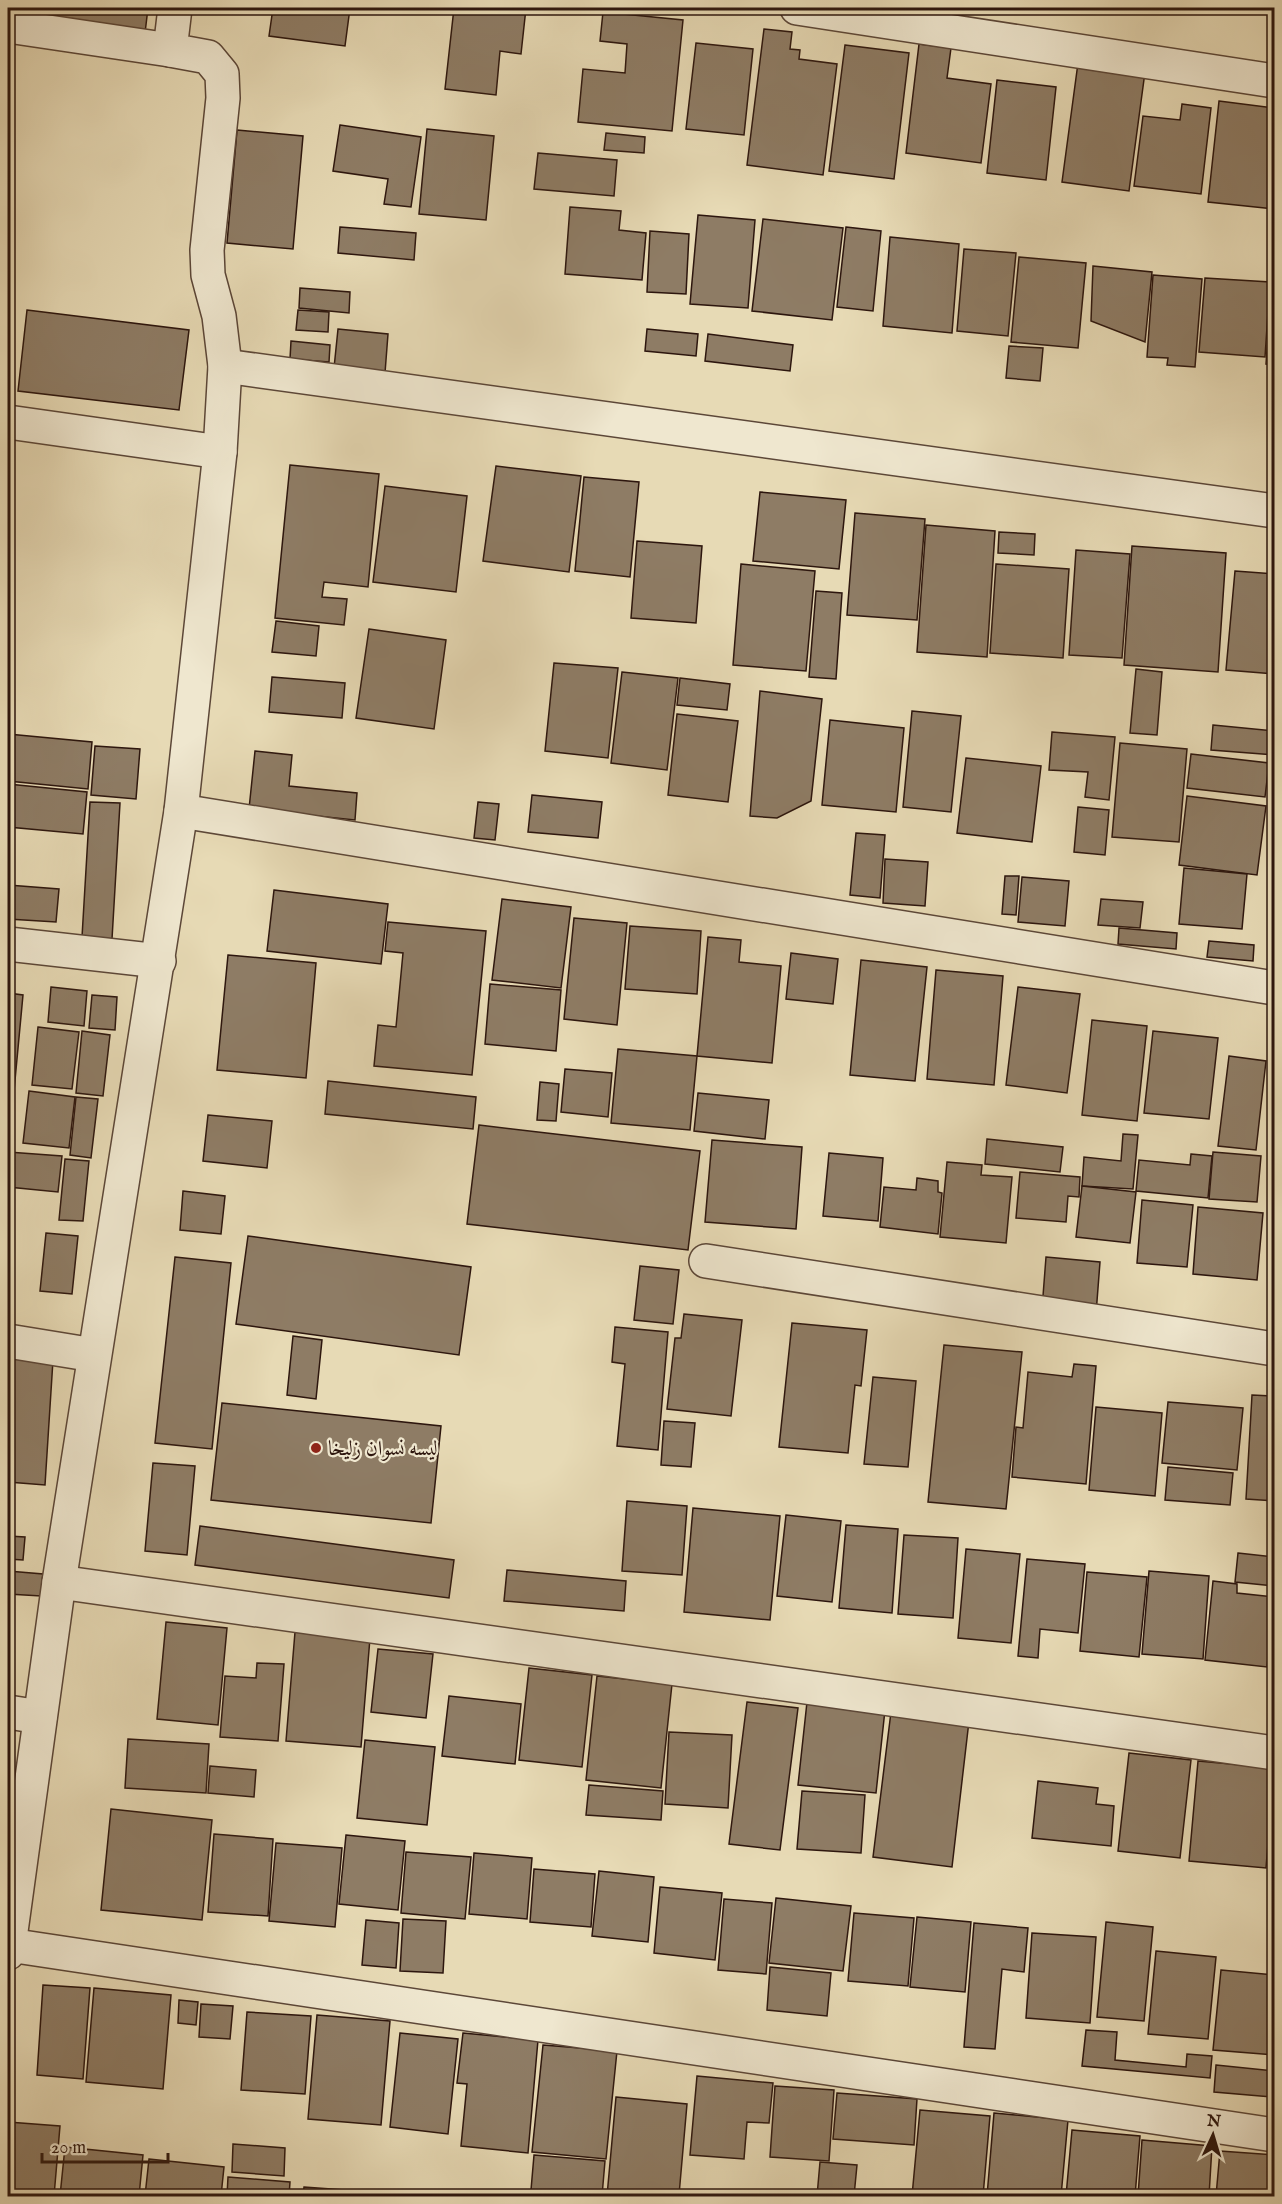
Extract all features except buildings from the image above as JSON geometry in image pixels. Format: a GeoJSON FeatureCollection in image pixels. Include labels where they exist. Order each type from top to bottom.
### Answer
{"type":"FeatureCollection","features":[{"type":"Feature","properties":{"kind":"street"},"geometry":{"type":"LineString","coordinates":[[170,50],[175,8]]}},
{"type":"Feature","properties":{"kind":"street"},"geometry":{"type":"LineString","coordinates":[[797,8],[1275,81]]}},
{"type":"Feature","properties":{"kind":"street"},"geometry":{"type":"LineString","coordinates":[[8,26],[208,57],[222,74],[224,98],[207,250],[208,275],[219,316],[225,366],[220,452],[181,811],[59,1582],[8,1949],[1275,2135]]}},
{"type":"Feature","properties":{"kind":"street"},"geometry":{"type":"LineString","coordinates":[[225,366],[1275,511]]}},
{"type":"Feature","properties":{"kind":"street"},"geometry":{"type":"LineString","coordinates":[[8,422],[220,452]]}},
{"type":"Feature","properties":{"kind":"street"},"geometry":{"type":"LineString","coordinates":[[181,811],[1275,988]]}},
{"type":"Feature","properties":{"kind":"street"},"geometry":{"type":"LineString","coordinates":[[8,944],[159,961]]}},
{"type":"Feature","properties":{"kind":"street"},"geometry":{"type":"LineString","coordinates":[[706,1261],[1275,1349]]}},
{"type":"Feature","properties":{"kind":"street"},"geometry":{"type":"LineString","coordinates":[[8,1341],[94,1355]]}},
{"type":"Feature","properties":{"kind":"street"},"geometry":{"type":"LineString","coordinates":[[59,1582],[1275,1753]]}},
{"type":"Feature","properties":{"kind":"street"},"geometry":{"type":"LineString","coordinates":[[8,1712],[40,1717]]}},
{"type":"Feature","properties":{"kind":"place","name":"لیسه نسوان زلیخا"},"geometry":{"type":"Point","coordinates":[316,1448]}}]}
